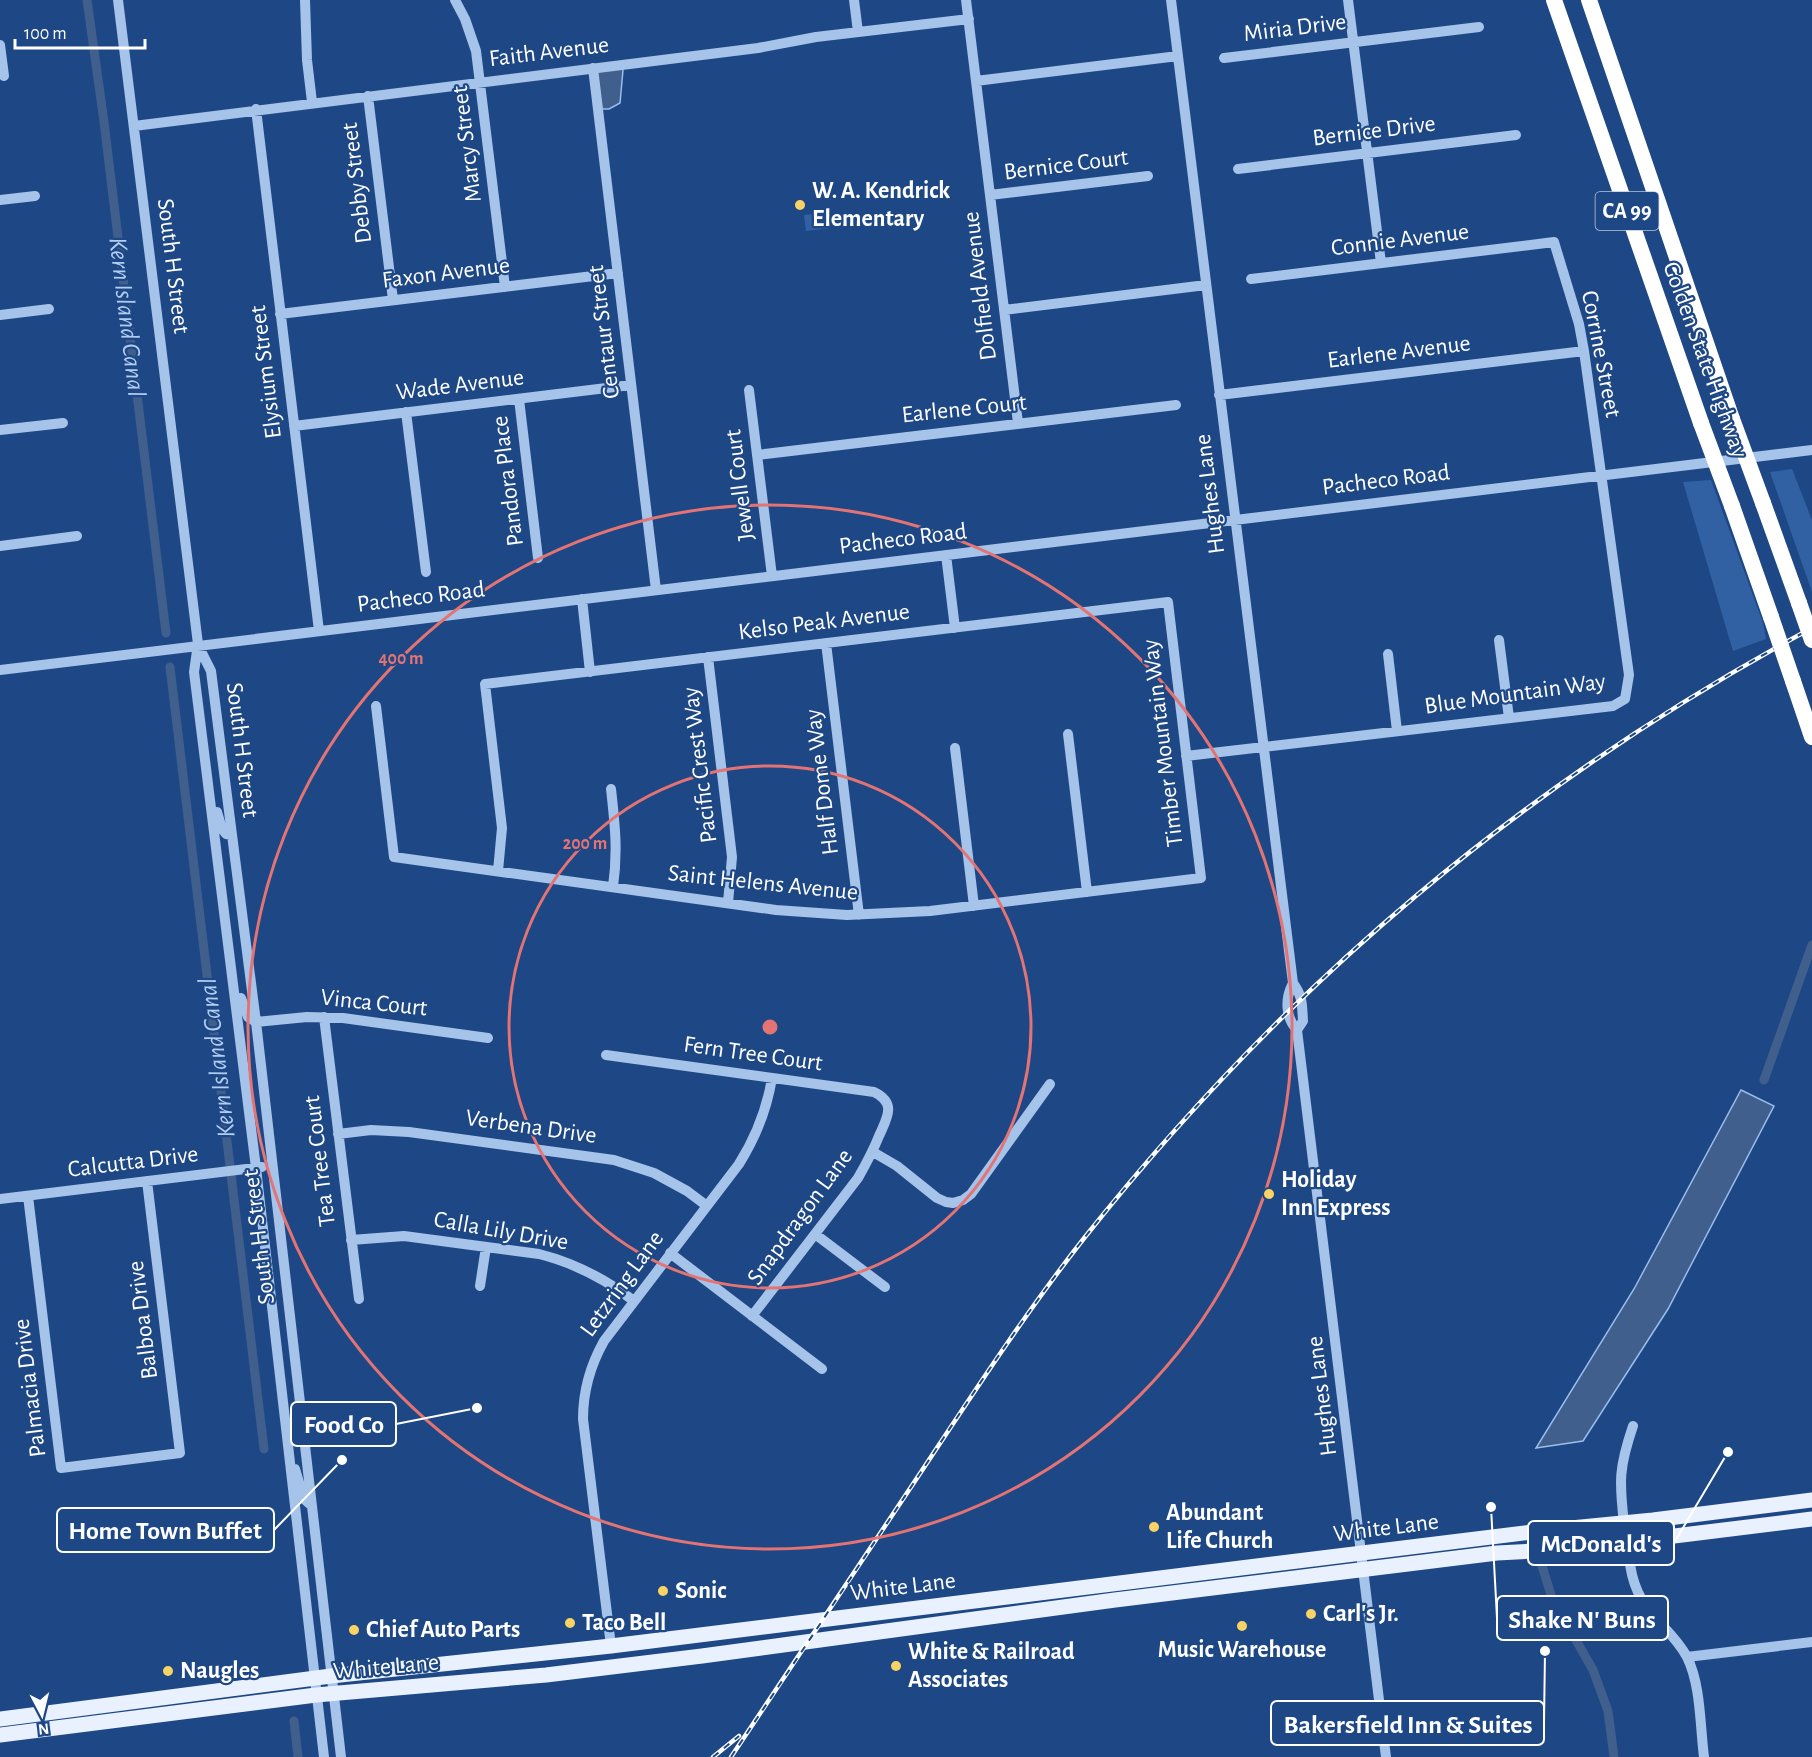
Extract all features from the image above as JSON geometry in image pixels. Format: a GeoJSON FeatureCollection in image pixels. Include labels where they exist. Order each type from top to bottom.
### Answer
{"type":"FeatureCollection","features":[{"type":"Feature","properties":{"kind":"highway","name":"Golden State Highway"},"geometry":{"type":"LineString","coordinates":[[1554,0],[1812,736]]}},
{"type":"Feature","properties":{"kind":"highway","name":"Golden State Highway"},"geometry":{"type":"LineString","coordinates":[[1588,0],[1732,419],[1812,640]]}},
{"type":"Feature","properties":{"kind":"main road","name":"White Lane"},"geometry":{"type":"LineString","coordinates":[[0,1735],[316,1695],[486,1681],[702,1656],[1363,1562],[1540,1531],[1812,1500]]}},
{"type":"Feature","properties":{"kind":"main road"},"geometry":{"type":"LineString","coordinates":[[1629,1542],[1638,1532],[1709,1522],[1722,1511]]}},
{"type":"Feature","properties":{"kind":"main road","name":"White Lane"},"geometry":{"type":"LineString","coordinates":[[0,1719],[314,1678],[611,1646],[902,1610],[1363,1562],[1569,1549],[1812,1519]]}},
{"type":"Feature","properties":{"kind":"main road"},"geometry":{"type":"LineString","coordinates":[[1569,1549],[1580,1538],[1616,1532],[1621,1530],[1624,1523]]}},
{"type":"Feature","properties":{"kind":"main road"},"geometry":{"type":"LineString","coordinates":[[849,1636],[889,1620],[902,1610]]}},
{"type":"Feature","properties":{"kind":"main road"},"geometry":{"type":"LineString","coordinates":[[702,1656],[778,1634],[791,1623]]}},
{"type":"Feature","properties":{"kind":"main road"},"geometry":{"type":"LineString","coordinates":[[610,1666],[630,1651],[698,1634]]}},
{"type":"Feature","properties":{"kind":"main road"},"geometry":{"type":"LineString","coordinates":[[546,1674],[605,1652],[611,1646]]}},
{"type":"Feature","properties":{"kind":"main road"},"geometry":{"type":"LineString","coordinates":[[486,1681],[492,1672],[541,1653]]}},
{"type":"Feature","properties":{"kind":"main road"},"geometry":{"type":"LineString","coordinates":[[0,1735],[67,1720],[77,1709]]}},
{"type":"Feature","properties":{"kind":"street","name":"South H Street"},"geometry":{"type":"LineString","coordinates":[[118,0],[198,644],[194,672],[256,1168],[324,1757]]}},
{"type":"Feature","properties":{"kind":"street"},"geometry":{"type":"LineString","coordinates":[[305,0],[307,60],[312,102]]}},
{"type":"Feature","properties":{"kind":"street","name":"Marcy Street"},"geometry":{"type":"LineString","coordinates":[[455,0],[472,34],[505,286]]}},
{"type":"Feature","properties":{"kind":"street"},"geometry":{"type":"LineString","coordinates":[[854,0],[858,32]]}},
{"type":"Feature","properties":{"kind":"street","name":"Dolfield Avenue"},"geometry":{"type":"LineString","coordinates":[[966,0],[1018,423]]}},
{"type":"Feature","properties":{"kind":"street","name":"Hughes Lane"},"geometry":{"type":"LineString","coordinates":[[1171,0],[1293,984],[1287,996],[1290,1023],[1297,1030],[1386,1757]]}},
{"type":"Feature","properties":{"kind":"street"},"geometry":{"type":"LineString","coordinates":[[1348,0],[1381,263]]}},
{"type":"Feature","properties":{"kind":"street","name":"Faith Avenue"},"geometry":{"type":"LineString","coordinates":[[134,126],[255,109],[758,48],[858,32],[969,19]]}},
{"type":"Feature","properties":{"kind":"street","name":"Miria Drive"},"geometry":{"type":"LineString","coordinates":[[1224,58],[1479,27]]}},
{"type":"Feature","properties":{"kind":"street"},"geometry":{"type":"LineString","coordinates":[[0,45],[4,76]]}},
{"type":"Feature","properties":{"kind":"street"},"geometry":{"type":"LineString","coordinates":[[976,81],[1178,56]]}},
{"type":"Feature","properties":{"kind":"street","name":"Centaur Street"},"geometry":{"type":"LineString","coordinates":[[593,68],[656,590]]}},
{"type":"Feature","properties":{"kind":"street","name":"Debby Street"},"geometry":{"type":"LineString","coordinates":[[368,96],[393,300]]}},
{"type":"Feature","properties":{"kind":"street","name":"Elysium Street"},"geometry":{"type":"LineString","coordinates":[[255,109],[319,631]]}},
{"type":"Feature","properties":{"kind":"street","name":"Bernice Drive"},"geometry":{"type":"LineString","coordinates":[[1238,169],[1516,135]]}},
{"type":"Feature","properties":{"kind":"street","name":"Bernice Court"},"geometry":{"type":"LineString","coordinates":[[990,195],[1148,176]]}},
{"type":"Feature","properties":{"kind":"street"},"geometry":{"type":"LineString","coordinates":[[0,200],[35,196]]}},
{"type":"Feature","properties":{"kind":"street","name":"Connie Avenue"},"geometry":{"type":"LineString","coordinates":[[1251,279],[1554,242]]}},
{"type":"Feature","properties":{"kind":"street","name":"Corrine Street"},"geometry":{"type":"LineString","coordinates":[[1554,242],[1579,324],[1600,475]]}},
{"type":"Feature","properties":{"kind":"street","name":"Faxon Avenue"},"geometry":{"type":"LineString","coordinates":[[280,314],[618,273]]}},
{"type":"Feature","properties":{"kind":"street"},"geometry":{"type":"LineString","coordinates":[[1004,310],[1206,285]]}},
{"type":"Feature","properties":{"kind":"street"},"geometry":{"type":"LineString","coordinates":[[0,315],[49,309]]}},
{"type":"Feature","properties":{"kind":"street","name":"Earlene Avenue"},"geometry":{"type":"LineString","coordinates":[[1219,395],[1584,351]]}},
{"type":"Feature","properties":{"kind":"street","name":"Wade Avenue"},"geometry":{"type":"LineString","coordinates":[[294,426],[631,385]]}},
{"type":"Feature","properties":{"kind":"street","name":"Jewell Court"},"geometry":{"type":"LineString","coordinates":[[749,390],[772,576]]}},
{"type":"Feature","properties":{"kind":"street","name":"Pandora Place"},"geometry":{"type":"LineString","coordinates":[[519,399],[538,558]]}},
{"type":"Feature","properties":{"kind":"street","name":"Earlene Court"},"geometry":{"type":"LineString","coordinates":[[757,454],[1176,405]]}},
{"type":"Feature","properties":{"kind":"street"},"geometry":{"type":"LineString","coordinates":[[406,412],[426,572]]}},
{"type":"Feature","properties":{"kind":"street"},"geometry":{"type":"LineString","coordinates":[[0,430],[63,423]]}},
{"type":"Feature","properties":{"kind":"street","name":"Pacheco Road"},"geometry":{"type":"LineString","coordinates":[[0,670],[198,644],[1812,450]]}},
{"type":"Feature","properties":{"kind":"street","name":"Blue Mountain Way"},"geometry":{"type":"LineString","coordinates":[[1186,756],[1612,706],[1625,699],[1629,675],[1600,475]]}},
{"type":"Feature","properties":{"kind":"street"},"geometry":{"type":"LineString","coordinates":[[0,546],[77,536]]}},
{"type":"Feature","properties":{"kind":"street"},"geometry":{"type":"LineString","coordinates":[[946,555],[954,628]]}},
{"type":"Feature","properties":{"kind":"street"},"geometry":{"type":"LineString","coordinates":[[582,599],[590,672]]}},
{"type":"Feature","properties":{"kind":"street","name":"Kelso Peak Avenue"},"geometry":{"type":"LineString","coordinates":[[498,871],[502,828],[485,684],[1168,602]]}},
{"type":"Feature","properties":{"kind":"street","name":"Timber Mountain Way"},"geometry":{"type":"LineString","coordinates":[[1168,602],[1201,878]]}},
{"type":"Feature","properties":{"kind":"street"},"geometry":{"type":"LineString","coordinates":[[1499,640],[1509,718]]}},
{"type":"Feature","properties":{"kind":"street","name":"Half Dome Way"},"geometry":{"type":"LineString","coordinates":[[826,643],[859,915]]}},
{"type":"Feature","properties":{"kind":"street","name":"South H Street"},"geometry":{"type":"LineString","coordinates":[[198,644],[211,671],[256,1022],[341,1757]]}},
{"type":"Feature","properties":{"kind":"street"},"geometry":{"type":"LineString","coordinates":[[1388,654],[1397,731]]}},
{"type":"Feature","properties":{"kind":"street","name":"Pacific Crest Way"},"geometry":{"type":"LineString","coordinates":[[708,657],[732,857],[728,903]]}},
{"type":"Feature","properties":{"kind":"street","name":"Saint Helens Avenue"},"geometry":{"type":"LineString","coordinates":[[376,706],[394,856],[816,914],[899,914],[1201,878]]}},
{"type":"Feature","properties":{"kind":"street"},"geometry":{"type":"LineString","coordinates":[[1068,734],[1087,892]]}},
{"type":"Feature","properties":{"kind":"street"},"geometry":{"type":"LineString","coordinates":[[955,748],[974,906]]}},
{"type":"Feature","properties":{"kind":"street"},"geometry":{"type":"LineString","coordinates":[[206,765],[222,829],[226,834],[232,835]]}},
{"type":"Feature","properties":{"kind":"street"},"geometry":{"type":"LineString","coordinates":[[611,789],[617,856],[613,887]]}},
{"type":"Feature","properties":{"kind":"street"},"geometry":{"type":"LineString","coordinates":[[229,945],[244,1009],[248,1017],[256,1022]]}},
{"type":"Feature","properties":{"kind":"street","name":"Vinca Court"},"geometry":{"type":"LineString","coordinates":[[256,1022],[324,1017],[488,1038]]}},
{"type":"Feature","properties":{"kind":"street","name":"Tea Tree Court"},"geometry":{"type":"LineString","coordinates":[[324,1017],[358,1299]]}},
{"type":"Feature","properties":{"kind":"street","name":"Fern Tree Court"},"geometry":{"type":"LineString","coordinates":[[606,1055],[874,1092],[883,1096],[888,1106]]}},
{"type":"Feature","properties":{"kind":"street","name":"Letzring Lane"},"geometry":{"type":"LineString","coordinates":[[611,1646],[583,1419],[583,1403],[589,1372],[608,1335],[748,1149],[764,1113],[772,1078]]}},
{"type":"Feature","properties":{"kind":"street"},"geometry":{"type":"LineString","coordinates":[[873,1152],[897,1166],[937,1198],[953,1203],[963,1200],[971,1194],[1050,1084]]}},
{"type":"Feature","properties":{"kind":"street","name":"Snapdragon Lane"},"geometry":{"type":"LineString","coordinates":[[752,1316],[858,1178],[888,1120],[888,1106]]}},
{"type":"Feature","properties":{"kind":"street","name":"Verbena Drive"},"geometry":{"type":"LineString","coordinates":[[338,1134],[371,1130],[409,1132],[614,1160],[669,1180],[707,1206]]}},
{"type":"Feature","properties":{"kind":"street","name":"Calcutta Drive"},"geometry":{"type":"LineString","coordinates":[[0,1199],[272,1165]]}},
{"type":"Feature","properties":{"kind":"street","name":"Balboa Drive"},"geometry":{"type":"LineString","coordinates":[[61,1468],[180,1453],[147,1181]]}},
{"type":"Feature","properties":{"kind":"street","name":"Palmacia Drive"},"geometry":{"type":"LineString","coordinates":[[28,1196],[61,1468]]}},
{"type":"Feature","properties":{"kind":"street"},"geometry":{"type":"LineString","coordinates":[[815,1234],[885,1287]]}},
{"type":"Feature","properties":{"kind":"street","name":"Calla Lily Drive"},"geometry":{"type":"LineString","coordinates":[[351,1240],[404,1236],[486,1246],[560,1259],[595,1274],[634,1301]]}},
{"type":"Feature","properties":{"kind":"street"},"geometry":{"type":"LineString","coordinates":[[480,1286],[486,1246]]}},
{"type":"Feature","properties":{"kind":"street"},"geometry":{"type":"LineString","coordinates":[[670,1253],[822,1369]]}},
{"type":"Feature","properties":{"kind":"street"},"geometry":{"type":"LineString","coordinates":[[1624,1523],[1620,1472],[1633,1426]]}},
{"type":"Feature","properties":{"kind":"street"},"geometry":{"type":"LineString","coordinates":[[287,1440],[304,1499],[312,1506]]}},
{"type":"Feature","properties":{"kind":"street"},"geometry":{"type":"LineString","coordinates":[[1629,1542],[1628,1561],[1636,1589],[1652,1614],[1671,1633],[1687,1657],[1695,1680],[1704,1757]]}},
{"type":"Feature","properties":{"kind":"street"},"geometry":{"type":"LineString","coordinates":[[1687,1657],[1812,1642]]}},
{"type":"Feature","properties":{"kind":"shaded area"},"geometry":{"type":"Polygon","coordinates":[[[620,67],[623,70],[620,103],[609,109],[602,109],[596,72],[620,67]]]}},
{"type":"Feature","properties":{"kind":"shaded area"},"geometry":{"type":"Polygon","coordinates":[[[829,212],[831,228],[806,231],[804,215],[829,212]]]}},
{"type":"Feature","properties":{"kind":"shaded area"},"geometry":{"type":"Polygon","coordinates":[[[1792,469],[1812,520],[1812,592],[1770,472],[1792,469]]]}},
{"type":"Feature","properties":{"kind":"shaded area"},"geometry":{"type":"Polygon","coordinates":[[[1711,480],[1763,623],[1766,639],[1733,651],[1683,482],[1711,480]]]}},
{"type":"Feature","properties":{"kind":"shaded area"},"geometry":{"type":"Polygon","coordinates":[[[1741,1090],[1774,1106],[1668,1309],[1583,1441],[1536,1448],[1634,1289],[1741,1090]]]}},
{"type":"Feature","properties":{"kind":"waterway","name":"Kern Island Canal"},"geometry":{"type":"LineString","coordinates":[[87,0],[166,633]]}},
{"type":"Feature","properties":{"kind":"waterway","name":"Kern Island Canal"},"geometry":{"type":"LineString","coordinates":[[170,667],[264,1449]]}},
{"type":"Feature","properties":{"kind":"waterway"},"geometry":{"type":"LineString","coordinates":[[1764,1080],[1812,945]]}},
{"type":"Feature","properties":{"kind":"waterway"},"geometry":{"type":"LineString","coordinates":[[1542,1566],[1552,1598],[1593,1670],[1608,1711],[1614,1757]]}},
{"type":"Feature","properties":{"kind":"waterway","name":"Kern Island Canal"},"geometry":{"type":"LineString","coordinates":[[294,1721],[298,1757]]}},
{"type":"Feature","properties":{"kind":"railway"},"geometry":{"type":"LineString","coordinates":[[731,1757],[1042,1294],[1085,1237],[1163,1144],[1244,1056],[1328,973],[1417,895],[1510,821],[1606,752],[1707,688],[1812,628]]}},
{"type":"Feature","properties":{"kind":"railway"},"geometry":{"type":"LineString","coordinates":[[713,1757],[739,1736]]}},
{"type":"Feature","properties":{"kind":"place","name":"W. A. Kendrick Elementary"},"geometry":{"type":"Point","coordinates":[800,205]}},
{"type":"Feature","properties":{"kind":"place","name":"Holiday Inn Express"},"geometry":{"type":"Point","coordinates":[1269,1194]}},
{"type":"Feature","properties":{"kind":"place","name":"Food Co"},"geometry":{"type":"Point","coordinates":[477,1408]}},
{"type":"Feature","properties":{"kind":"place","name":"McDonald's"},"geometry":{"type":"Point","coordinates":[1728,1452]}},
{"type":"Feature","properties":{"kind":"place","name":"Home Town Buffet"},"geometry":{"type":"Point","coordinates":[342,1460]}},
{"type":"Feature","properties":{"kind":"place","name":"Shake N' Buns"},"geometry":{"type":"Point","coordinates":[1491,1507]}},
{"type":"Feature","properties":{"kind":"place","name":"Abundant Life Church"},"geometry":{"type":"Point","coordinates":[1154,1527]}},
{"type":"Feature","properties":{"kind":"place","name":"Sonic"},"geometry":{"type":"Point","coordinates":[663,1591]}},
{"type":"Feature","properties":{"kind":"place","name":"Carl's Jr."},"geometry":{"type":"Point","coordinates":[1311,1614]}},
{"type":"Feature","properties":{"kind":"place","name":"Taco Bell"},"geometry":{"type":"Point","coordinates":[570,1623]}},
{"type":"Feature","properties":{"kind":"place","name":"Music Warehouse"},"geometry":{"type":"Point","coordinates":[1242,1626]}},
{"type":"Feature","properties":{"kind":"place","name":"Chief Auto Parts"},"geometry":{"type":"Point","coordinates":[354,1630]}},
{"type":"Feature","properties":{"kind":"place","name":"Bakersfield Inn & Suites"},"geometry":{"type":"Point","coordinates":[1545,1651]}},
{"type":"Feature","properties":{"kind":"place","name":"White & Railroad Associates"},"geometry":{"type":"Point","coordinates":[896,1666]}},
{"type":"Feature","properties":{"kind":"place","name":"Naugles"},"geometry":{"type":"Point","coordinates":[168,1671]}}]}
